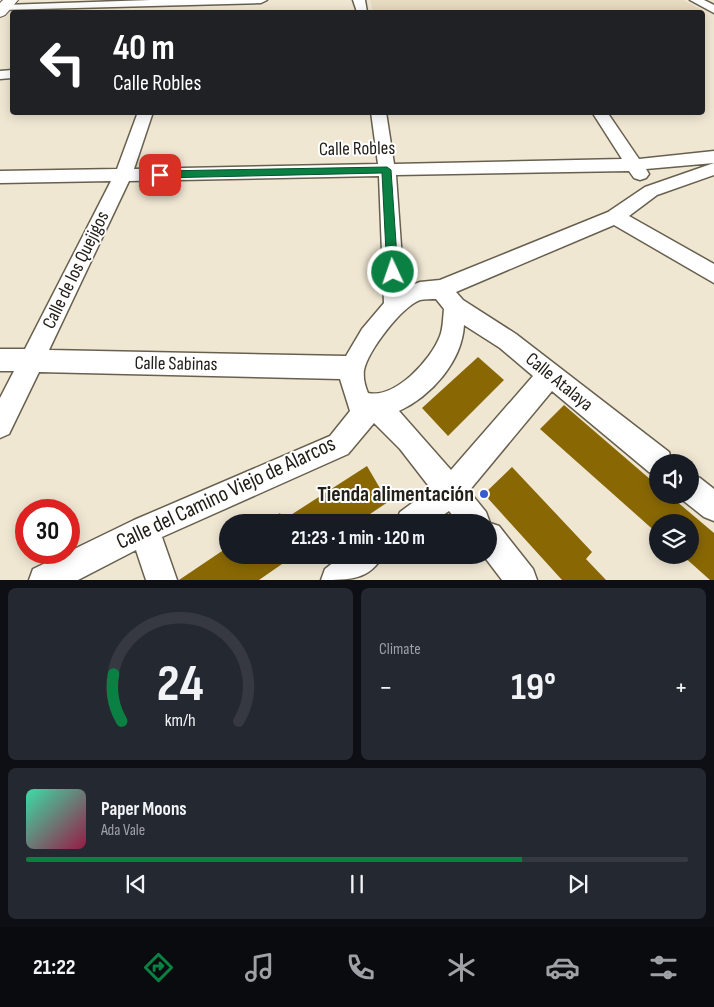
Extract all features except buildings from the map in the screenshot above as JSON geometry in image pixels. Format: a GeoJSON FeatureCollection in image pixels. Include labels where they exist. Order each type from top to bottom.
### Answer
{"type":"FeatureCollection","features":[{"type":"Feature","properties":{"kind":"street"},"geometry":{"type":"LineString","coordinates":[[5,7],[184,7],[261,0]]}},
{"type":"Feature","properties":{"kind":"street"},"geometry":{"type":"LineString","coordinates":[[696,0],[714,10]]}},
{"type":"Feature","properties":{"kind":"street","name":"Calle de los Quejigos"},"geometry":{"type":"LineString","coordinates":[[0,425],[123,175],[145,115]]}},
{"type":"Feature","properties":{"kind":"street"},"geometry":{"type":"LineString","coordinates":[[378,115],[387,170],[395,307]]}},
{"type":"Feature","properties":{"kind":"street"},"geometry":{"type":"LineString","coordinates":[[601,115],[651,191]]}},
{"type":"Feature","properties":{"kind":"street","name":"Calle Robles"},"geometry":{"type":"LineString","coordinates":[[0,177],[633,165],[714,157]]}},
{"type":"Feature","properties":{"kind":"street"},"geometry":{"type":"LineString","coordinates":[[469,514],[408,440],[374,408],[360,404],[352,387],[352,368],[373,331],[395,307],[415,293],[448,298],[615,217],[651,191],[714,169]]}},
{"type":"Feature","properties":{"kind":"street"},"geometry":{"type":"LineString","coordinates":[[615,217],[714,274]]}},
{"type":"Feature","properties":{"kind":"street"},"geometry":{"type":"LineString","coordinates":[[374,408],[406,395],[433,371],[452,338],[448,298]]}},
{"type":"Feature","properties":{"kind":"street","name":"Calle Atalaya"},"geometry":{"type":"LineString","coordinates":[[448,298],[508,341],[649,454]]}},
{"type":"Feature","properties":{"kind":"street","name":"Calle Sabinas"},"geometry":{"type":"LineString","coordinates":[[0,360],[352,368]]}},
{"type":"Feature","properties":{"kind":"street"},"geometry":{"type":"LineString","coordinates":[[421,514],[450,492],[550,375]]}},
{"type":"Feature","properties":{"kind":"street","name":"Calle del Camino Viejo de Alarcos"},"geometry":{"type":"LineString","coordinates":[[44,580],[144,530],[339,445],[374,408]]}},
{"type":"Feature","properties":{"kind":"street"},"geometry":{"type":"LineString","coordinates":[[699,495],[714,507]]}},
{"type":"Feature","properties":{"kind":"street"},"geometry":{"type":"LineString","coordinates":[[144,530],[162,580]]}},
{"type":"Feature","properties":{"kind":"street"},"geometry":{"type":"LineString","coordinates":[[497,548],[522,580]]}},
{"type":"Feature","properties":{"kind":"street"},"geometry":{"type":"LineString","coordinates":[[336,580],[356,564]]}},
{"type":"Feature","properties":{"kind":"shaded area"},"geometry":{"type":"Polygon","coordinates":[[[370,0],[683,0],[700,10],[372,10],[370,0]]]}},
{"type":"Feature","properties":{"kind":"place","name":"Tienda alimentación"},"geometry":{"type":"Point","coordinates":[484,494]}},
{"type":"Feature","properties":{"kind":"route"},"geometry":{"type":"LineString","coordinates":[[160,175],[387,170],[393,272]]}}]}
